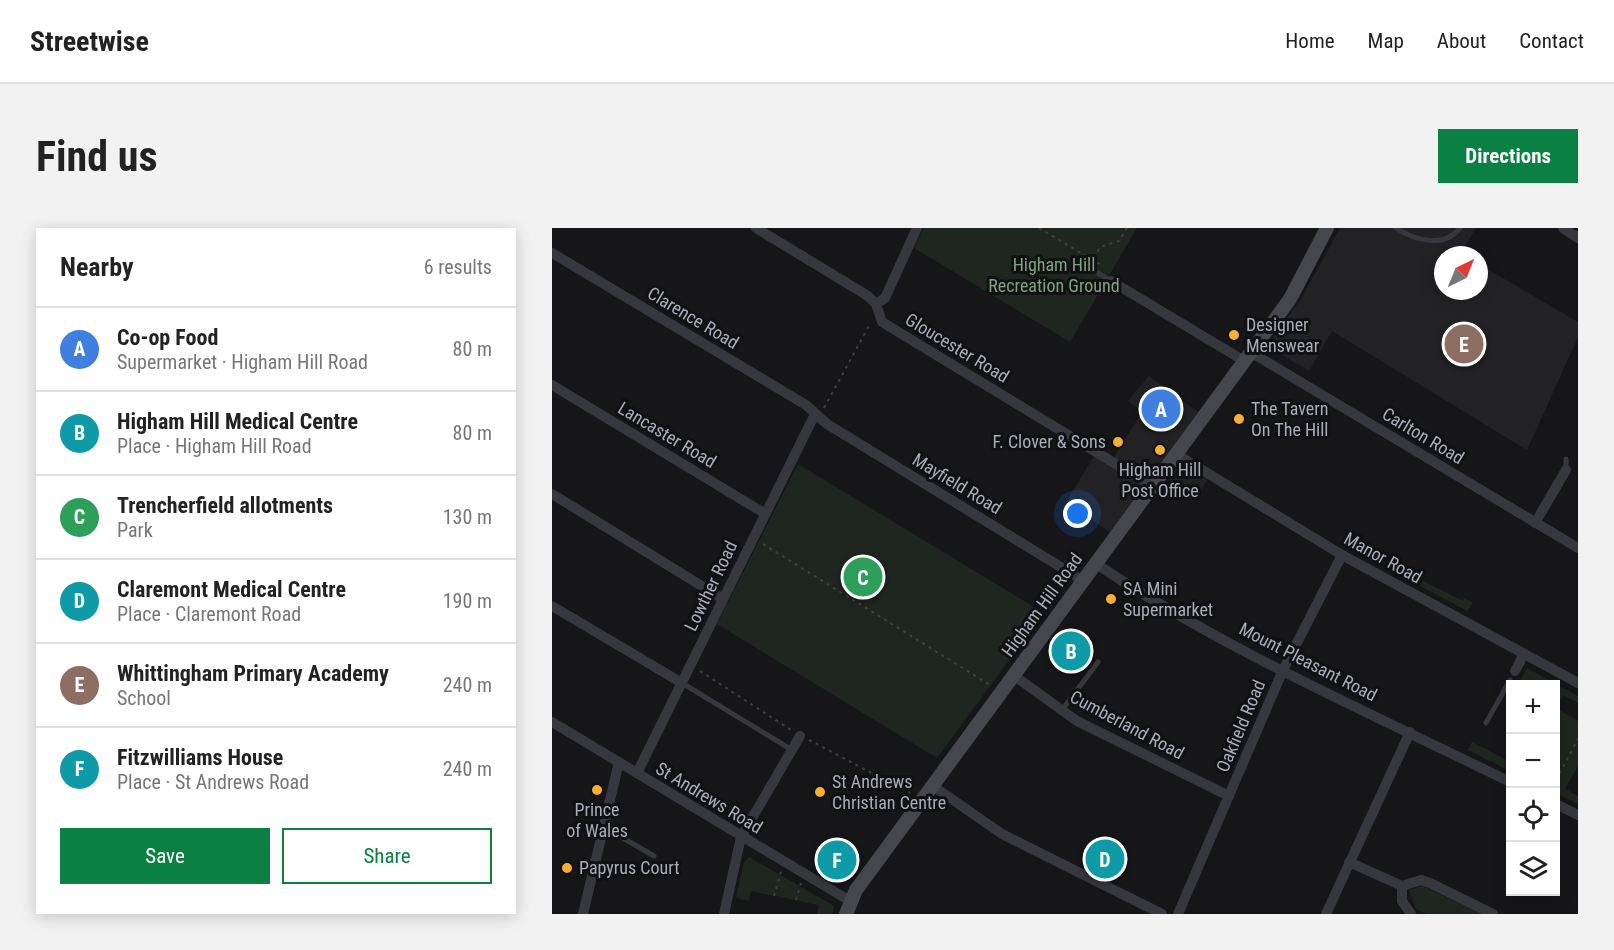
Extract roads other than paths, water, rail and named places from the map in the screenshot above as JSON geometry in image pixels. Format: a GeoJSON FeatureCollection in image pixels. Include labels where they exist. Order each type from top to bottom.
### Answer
{"type":"FeatureCollection","features":[{"type":"Feature","properties":{"kind":"street"},"geometry":{"type":"LineString","coordinates":[[756,228],[868,296],[876,304],[885,298],[916,228]]}},
{"type":"Feature","properties":{"kind":"street","name":"Higham Hill Road"},"geometry":{"type":"LineString","coordinates":[[848,910],[1013,675],[1290,299],[1327,228]]}},
{"type":"Feature","properties":{"kind":"street"},"geometry":{"type":"LineString","coordinates":[[1563,228],[1578,238]]}},
{"type":"Feature","properties":{"kind":"street","name":"Clarence Road"},"geometry":{"type":"LineString","coordinates":[[552,253],[806,405],[818,416]]}},
{"type":"Feature","properties":{"kind":"street","name":"Carlton Road"},"geometry":{"type":"LineString","coordinates":[[1111,281],[1249,357],[1578,548]]}},
{"type":"Feature","properties":{"kind":"street","name":"Gloucester Road"},"geometry":{"type":"LineString","coordinates":[[876,304],[882,322],[1152,486]]}},
{"type":"Feature","properties":{"kind":"street","name":"Lancaster Road"},"geometry":{"type":"LineString","coordinates":[[552,385],[764,513]]}},
{"type":"Feature","properties":{"kind":"street","name":"Lowther Road"},"geometry":{"type":"LineString","coordinates":[[637,773],[764,513],[818,416]]}},
{"type":"Feature","properties":{"kind":"street","name":"Mayfield Road"},"geometry":{"type":"LineString","coordinates":[[818,416],[1083,580]]}},
{"type":"Feature","properties":{"kind":"street","name":"Manor Road"},"geometry":{"type":"LineString","coordinates":[[1176,454],[1342,555],[1578,683]]}},
{"type":"Feature","properties":{"kind":"street"},"geometry":{"type":"LineString","coordinates":[[1535,523],[1566,470]]}},
{"type":"Feature","properties":{"kind":"street"},"geometry":{"type":"LineString","coordinates":[[552,494],[723,599]]}},
{"type":"Feature","properties":{"kind":"street","name":"Oakfield Road"},"geometry":{"type":"LineString","coordinates":[[1178,914],[1283,670],[1342,555]]}},
{"type":"Feature","properties":{"kind":"street","name":"Mount Pleasant Road"},"geometry":{"type":"LineString","coordinates":[[1095,563],[1133,589],[1283,670],[1506,780]]}},
{"type":"Feature","properties":{"kind":"street"},"geometry":{"type":"LineString","coordinates":[[552,606],[682,682]]}},
{"type":"Feature","properties":{"kind":"street"},"geometry":{"type":"LineString","coordinates":[[1512,676],[1524,654]]}},
{"type":"Feature","properties":{"kind":"street","name":"Cumberland Road"},"geometry":{"type":"LineString","coordinates":[[1013,675],[1077,721],[1229,796]]}},
{"type":"Feature","properties":{"kind":"street","name":"St Andrews Road"},"geometry":{"type":"LineString","coordinates":[[552,722],[805,875],[848,910]]}},
{"type":"Feature","properties":{"kind":"street"},"geometry":{"type":"LineString","coordinates":[[1326,914],[1410,732]]}},
{"type":"Feature","properties":{"kind":"street"},"geometry":{"type":"LineString","coordinates":[[724,914],[741,837],[800,735]]}},
{"type":"Feature","properties":{"kind":"street"},"geometry":{"type":"LineString","coordinates":[[584,914],[619,762]]}},
{"type":"Feature","properties":{"kind":"street"},"geometry":{"type":"LineString","coordinates":[[933,786],[1002,834],[1162,914]]}},
{"type":"Feature","properties":{"kind":"street"},"geometry":{"type":"LineString","coordinates":[[1560,806],[1578,815]]}},
{"type":"Feature","properties":{"kind":"street"},"geometry":{"type":"LineString","coordinates":[[1349,861],[1402,886],[1411,882],[1430,883],[1493,914]]}},
{"type":"Feature","properties":{"kind":"street"},"geometry":{"type":"LineString","coordinates":[[1402,886],[1402,901],[1411,914]]}},
{"type":"Feature","properties":{"kind":"lane"},"geometry":{"type":"LineString","coordinates":[[1396,228],[1425,242],[1455,235],[1460,228]]}},
{"type":"Feature","properties":{"kind":"lane"},"geometry":{"type":"LineString","coordinates":[[1098,273],[1111,281]]}},
{"type":"Feature","properties":{"kind":"lane"},"geometry":{"type":"LineString","coordinates":[[1566,459],[1566,470]]}},
{"type":"Feature","properties":{"kind":"lane"},"geometry":{"type":"LineString","coordinates":[[1062,710],[1098,662]]}},
{"type":"Feature","properties":{"kind":"lane"},"geometry":{"type":"LineString","coordinates":[[1486,723],[1512,676]]}},
{"type":"Feature","properties":{"kind":"lane"},"geometry":{"type":"LineString","coordinates":[[682,682],[792,750]]}},
{"type":"Feature","properties":{"kind":"lane"},"geometry":{"type":"LineString","coordinates":[[604,827],[654,856]]}},
{"type":"Feature","properties":{"kind":"place","name":"Designer Menswear"},"geometry":{"type":"Point","coordinates":[1234,335]}},
{"type":"Feature","properties":{"kind":"place","name":"Whittingham Primary Academy"},"geometry":{"type":"Point","coordinates":[1464,344]}},
{"type":"Feature","properties":{"kind":"place","name":"Co-op Food"},"geometry":{"type":"Point","coordinates":[1161,409]}},
{"type":"Feature","properties":{"kind":"place","name":"The Tavern On The Hill"},"geometry":{"type":"Point","coordinates":[1239,419]}},
{"type":"Feature","properties":{"kind":"place","name":"F. Clover & Sons"},"geometry":{"type":"Point","coordinates":[1118,442]}},
{"type":"Feature","properties":{"kind":"place","name":"Higham Hill Post Office"},"geometry":{"type":"Point","coordinates":[1160,450]}},
{"type":"Feature","properties":{"kind":"place","name":"Trencherfield allotments"},"geometry":{"type":"Point","coordinates":[863,577]}},
{"type":"Feature","properties":{"kind":"place","name":"SA Mini Supermarket"},"geometry":{"type":"Point","coordinates":[1111,599]}},
{"type":"Feature","properties":{"kind":"place","name":"Higham Hill Medical Centre"},"geometry":{"type":"Point","coordinates":[1071,651]}},
{"type":"Feature","properties":{"kind":"place","name":"Prince of Wales"},"geometry":{"type":"Point","coordinates":[597,790]}},
{"type":"Feature","properties":{"kind":"place","name":"St Andrews Christian Centre"},"geometry":{"type":"Point","coordinates":[820,792]}},
{"type":"Feature","properties":{"kind":"place","name":"Claremont Medical Centre"},"geometry":{"type":"Point","coordinates":[1105,859]}},
{"type":"Feature","properties":{"kind":"place","name":"Fitzwilliams House"},"geometry":{"type":"Point","coordinates":[837,860]}},
{"type":"Feature","properties":{"kind":"place","name":"Papyrus Court"},"geometry":{"type":"Point","coordinates":[567,868]}},
{"type":"Feature","properties":{"kind":"park label","name":"Higham Hill Recreation Ground"},"geometry":{"type":"Point","coordinates":[1054,275]}}]}
